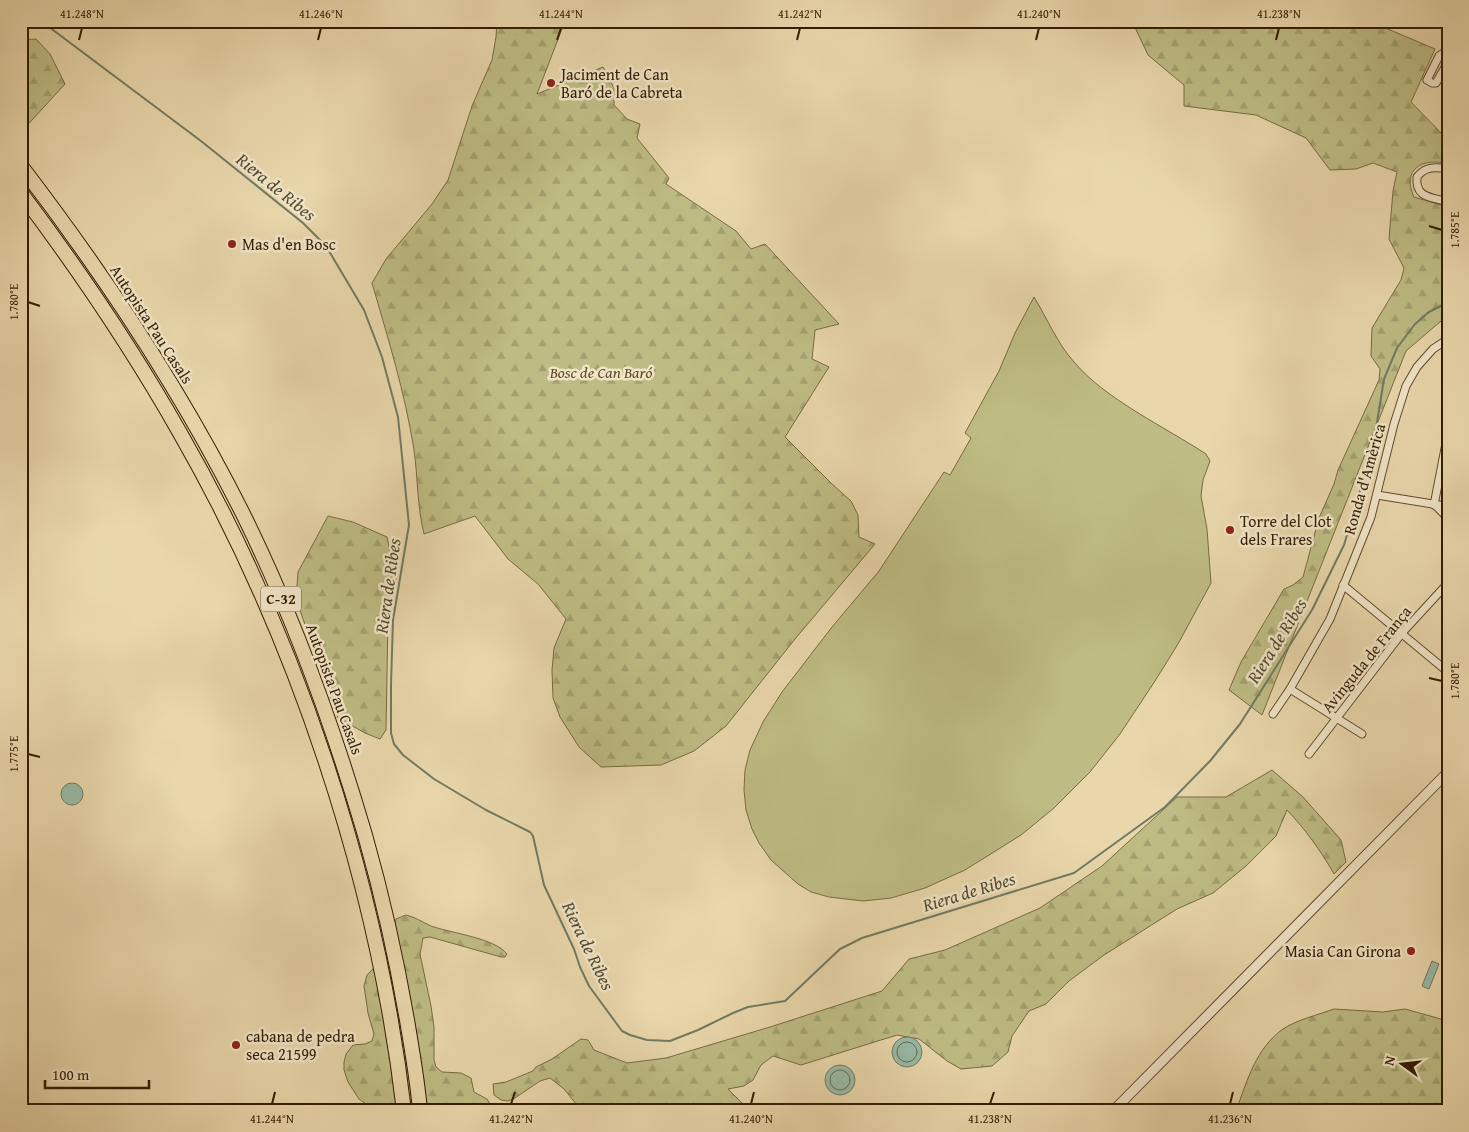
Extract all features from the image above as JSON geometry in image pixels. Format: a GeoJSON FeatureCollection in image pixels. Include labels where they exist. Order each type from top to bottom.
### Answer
{"type":"FeatureCollection","features":[{"type":"Feature","properties":{"kind":"highway","name":"Autopista Pau Casals"},"geometry":{"type":"LineString","coordinates":[[21,166],[91,261],[149,348],[222,474],[271,576],[322,700],[344,763],[379,884],[405,1007],[421,1106]]}},
{"type":"Feature","properties":{"kind":"highway","name":"Autopista Pau Casals"},"geometry":{"type":"LineString","coordinates":[[21,193],[133,354],[181,434],[207,482],[256,582],[305,704],[346,827],[377,952],[388,1006],[403,1107]]}},
{"type":"Feature","properties":{"kind":"street"},"geometry":{"type":"LineString","coordinates":[[1448,52],[1439,56],[1427,80],[1436,83],[1448,62]]}},
{"type":"Feature","properties":{"kind":"street"},"geometry":{"type":"LineString","coordinates":[[1448,170],[1438,168],[1425,170],[1417,177],[1416,184],[1418,190],[1423,195],[1448,202]]}},
{"type":"Feature","properties":{"kind":"street","name":"Ronda d'Amèrica"},"geometry":{"type":"LineString","coordinates":[[1273,714],[1290,689],[1330,620],[1371,517],[1394,424],[1406,386],[1417,367],[1433,349],[1448,339]]}},
{"type":"Feature","properties":{"kind":"street"},"geometry":{"type":"LineString","coordinates":[[1434,505],[1448,433]]}},
{"type":"Feature","properties":{"kind":"street"},"geometry":{"type":"LineString","coordinates":[[1377,495],[1445,506],[1448,509]]}},
{"type":"Feature","properties":{"kind":"street"},"geometry":{"type":"LineString","coordinates":[[1434,505],[1448,518]]}},
{"type":"Feature","properties":{"kind":"street","name":"Avinguda de França"},"geometry":{"type":"LineString","coordinates":[[1309,754],[1402,633],[1448,583]]}},
{"type":"Feature","properties":{"kind":"street"},"geometry":{"type":"LineString","coordinates":[[1343,584],[1448,672]]}},
{"type":"Feature","properties":{"kind":"street"},"geometry":{"type":"LineString","coordinates":[[1290,689],[1362,734]]}},
{"type":"Feature","properties":{"kind":"street"},"geometry":{"type":"LineString","coordinates":[[1113,1111],[1448,772]]}},
{"type":"Feature","properties":{"kind":"green space","name":"Bosc de Can Baró"},"geometry":{"type":"Polygon","coordinates":[[[497,21],[565,21],[537,94],[603,67],[614,88],[614,105],[627,119],[640,124],[637,138],[669,178],[666,184],[736,231],[751,249],[765,244],[839,324],[815,330],[812,359],[829,367],[785,437],[851,501],[858,515],[859,537],[875,544],[795,639],[726,726],[694,751],[661,765],[601,767],[579,747],[560,717],[553,698],[552,670],[554,648],[566,619],[538,584],[508,559],[475,516],[424,534],[415,460],[406,408],[372,283],[386,259],[432,204],[448,180],[472,106],[492,60],[497,21]]]}},
{"type":"Feature","properties":{"kind":"green space"},"geometry":{"type":"Polygon","coordinates":[[[1132,21],[1369,21],[1435,49],[1411,102],[1442,134],[1448,144],[1448,164],[1430,162],[1423,164],[1412,172],[1410,179],[1414,197],[1448,207],[1448,315],[1406,351],[1262,715],[1229,690],[1241,662],[1284,589],[1303,577],[1319,518],[1338,470],[1379,380],[1380,369],[1371,356],[1372,328],[1401,280],[1404,268],[1389,239],[1393,191],[1397,172],[1373,163],[1356,169],[1330,170],[1306,138],[1256,115],[1184,106],[1184,85],[1148,55],[1132,21]]]}},
{"type":"Feature","properties":{"kind":"green space"},"geometry":{"type":"Polygon","coordinates":[[[36,39],[50,54],[65,84],[21,132],[21,40],[36,39]]]}},
{"type":"Feature","properties":{"kind":"green space"},"geometry":{"type":"Polygon","coordinates":[[[1034,297],[1062,347],[1087,375],[1136,412],[1206,454],[1210,461],[1203,480],[1201,496],[1207,529],[1211,583],[1178,644],[1120,734],[1090,772],[1054,808],[1021,835],[965,870],[925,888],[891,898],[863,901],[829,897],[811,892],[798,884],[771,860],[752,829],[746,810],[744,790],[745,770],[750,750],[763,722],[782,692],[832,627],[879,571],[944,472],[950,475],[971,438],[965,433],[999,371],[1015,333],[1034,297]]]}},
{"type":"Feature","properties":{"kind":"green space"},"geometry":{"type":"Polygon","coordinates":[[[328,516],[353,522],[387,537],[396,579],[388,617],[386,730],[380,739],[338,718],[296,599],[298,572],[328,516]]]}},
{"type":"Feature","properties":{"kind":"green space"},"geometry":{"type":"Polygon","coordinates":[[[1272,770],[1303,797],[1341,840],[1346,862],[1334,874],[1312,840],[1287,810],[1276,836],[1246,866],[1213,893],[1177,909],[1104,955],[1069,981],[1046,1004],[1029,1011],[1012,1036],[1008,1052],[992,1066],[961,1069],[947,1061],[919,1039],[897,1035],[801,1065],[773,1056],[761,1065],[753,1080],[744,1086],[728,1089],[753,1111],[582,1111],[564,1089],[550,1078],[540,1081],[508,1101],[501,1100],[494,1095],[493,1084],[506,1082],[533,1071],[536,1067],[552,1059],[581,1039],[588,1040],[594,1050],[627,1063],[666,1058],[882,991],[909,959],[945,950],[1040,908],[1102,866],[1177,797],[1226,797],[1272,770]]]}},
{"type":"Feature","properties":{"kind":"green space"},"geometry":{"type":"Polygon","coordinates":[[[406,915],[431,926],[483,940],[501,948],[507,954],[505,957],[501,957],[430,937],[423,938],[420,954],[434,1027],[434,1060],[436,1067],[442,1072],[461,1073],[471,1078],[474,1092],[487,1099],[494,1111],[376,1111],[359,1099],[348,1082],[344,1070],[346,1054],[353,1045],[372,1041],[374,1034],[368,1013],[364,986],[367,975],[389,952],[397,934],[396,919],[406,915]]]}},
{"type":"Feature","properties":{"kind":"green space"},"geometry":{"type":"Polygon","coordinates":[[[1334,1009],[1383,1012],[1405,1009],[1448,1021],[1448,1111],[1236,1111],[1259,1055],[1274,1037],[1294,1023],[1334,1009]]]}},
{"type":"Feature","properties":{"kind":"water"},"geometry":{"type":"Polygon","coordinates":[[[72,783],[80,786],[83,794],[80,802],[72,805],[64,802],[61,794],[64,786],[72,783]]]}},
{"type":"Feature","properties":{"kind":"water"},"geometry":{"type":"Polygon","coordinates":[[[1432,961],[1439,964],[1429,989],[1422,986],[1432,961]]]}},
{"type":"Feature","properties":{"kind":"water"},"geometry":{"type":"Polygon","coordinates":[[[907,1037],[918,1041],[922,1052],[918,1063],[907,1067],[896,1063],[892,1052],[896,1041],[907,1037]]]}},
{"type":"Feature","properties":{"kind":"water"},"geometry":{"type":"Polygon","coordinates":[[[840,1065],[846,1066],[854,1074],[854,1086],[846,1094],[840,1095],[834,1094],[826,1086],[825,1080],[826,1074],[834,1066],[840,1065]]]}},
{"type":"Feature","properties":{"kind":"waterway","name":"Riera de Ribes"},"geometry":{"type":"LineString","coordinates":[[41,21],[201,141],[303,223],[326,246],[364,310],[382,357],[398,417],[409,525],[393,620],[391,733],[394,744],[403,755],[434,779],[486,810],[530,832],[533,836],[544,885],[589,986],[622,1031],[647,1040],[670,1041],[748,1007],[785,1001],[840,949],[862,938],[1074,873],[1165,807],[1210,761],[1240,724],[1312,610],[1344,545],[1373,447],[1384,379],[1397,348],[1415,324],[1429,312],[1448,302]]}},
{"type":"Feature","properties":{"kind":"place","name":"Jaciment de Can Baró de la Cabreta"},"geometry":{"type":"Point","coordinates":[551,83]}},
{"type":"Feature","properties":{"kind":"place","name":"Mas d'en Bosc"},"geometry":{"type":"Point","coordinates":[232,244]}},
{"type":"Feature","properties":{"kind":"place","name":"Torre del Clot dels Frares"},"geometry":{"type":"Point","coordinates":[1230,530]}},
{"type":"Feature","properties":{"kind":"place","name":"Masia Can Girona"},"geometry":{"type":"Point","coordinates":[1411,951]}},
{"type":"Feature","properties":{"kind":"place","name":"cabana de pedra seca 21599"},"geometry":{"type":"Point","coordinates":[236,1045]}}]}
